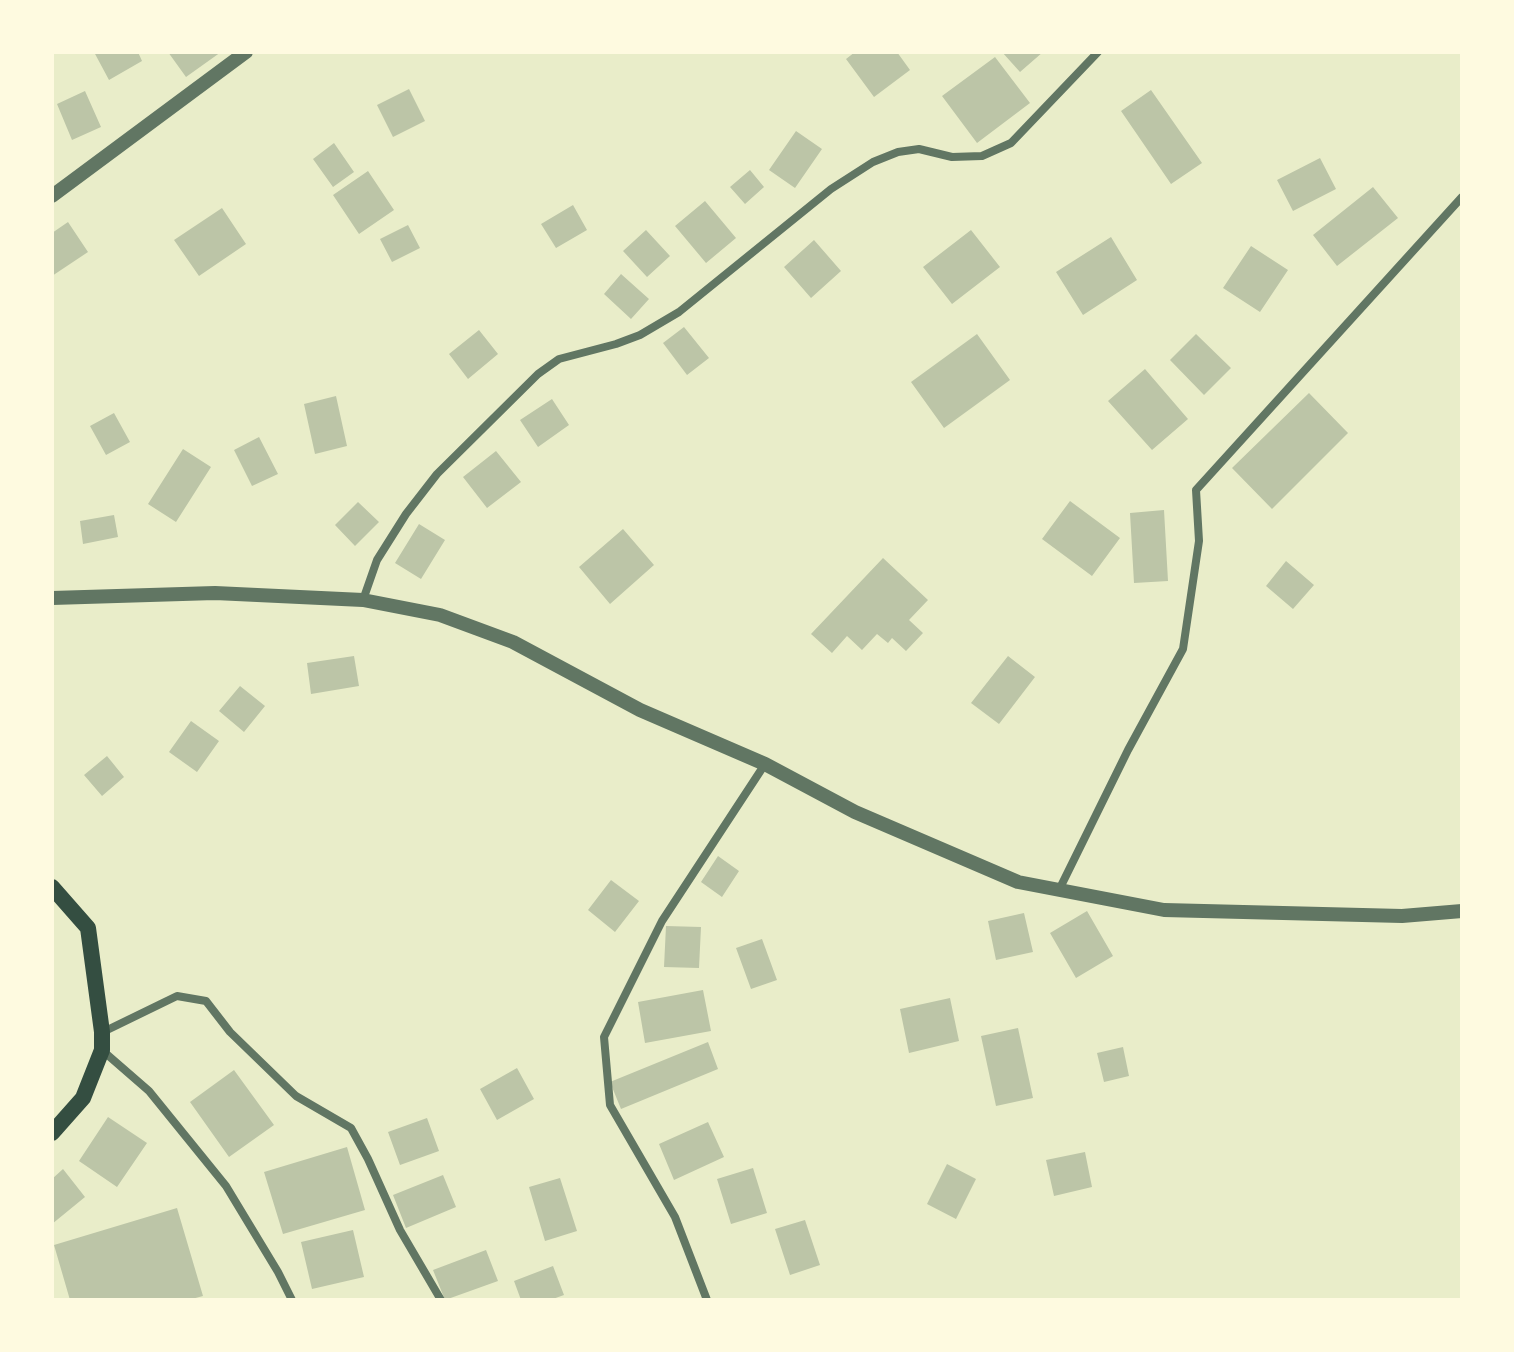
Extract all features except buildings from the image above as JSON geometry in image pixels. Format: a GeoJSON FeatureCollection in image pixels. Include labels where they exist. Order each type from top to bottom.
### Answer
{"type":"FeatureCollection","features":[{"type":"Feature","properties":{"kind":"main road"},"geometry":{"type":"LineString","coordinates":[[52,887],[88,928],[102,1032],[102,1050],[83,1098],[52,1133]]}},
{"type":"Feature","properties":{"kind":"street"},"geometry":{"type":"LineString","coordinates":[[52,196],[246,52]]}},
{"type":"Feature","properties":{"kind":"street"},"geometry":{"type":"LineString","coordinates":[[363,600],[377,560],[406,514],[437,474],[548,365],[575,353],[616,344],[660,325],[831,189],[873,162],[898,152],[919,149],[967,158],[997,151],[1011,143],[1098,52]]}},
{"type":"Feature","properties":{"kind":"street"},"geometry":{"type":"LineString","coordinates":[[1059,890],[1128,750],[1183,649],[1199,541],[1196,490],[1462,197]]}},
{"type":"Feature","properties":{"kind":"street"},"geometry":{"type":"LineString","coordinates":[[52,598],[215,593],[363,600],[440,615],[513,642],[640,710],[765,764],[855,812],[1018,882],[1164,910],[1402,916],[1462,911]]}},
{"type":"Feature","properties":{"kind":"street"},"geometry":{"type":"LineString","coordinates":[[707,1300],[675,1217],[610,1105],[604,1037],[662,921],[765,764]]}},
{"type":"Feature","properties":{"kind":"street"},"geometry":{"type":"LineString","coordinates":[[102,1032],[177,996],[206,1001],[230,1032],[296,1096],[351,1128],[400,1230],[441,1300]]}},
{"type":"Feature","properties":{"kind":"street"},"geometry":{"type":"LineString","coordinates":[[102,1050],[149,1091],[226,1186],[292,1300]]}}]}
